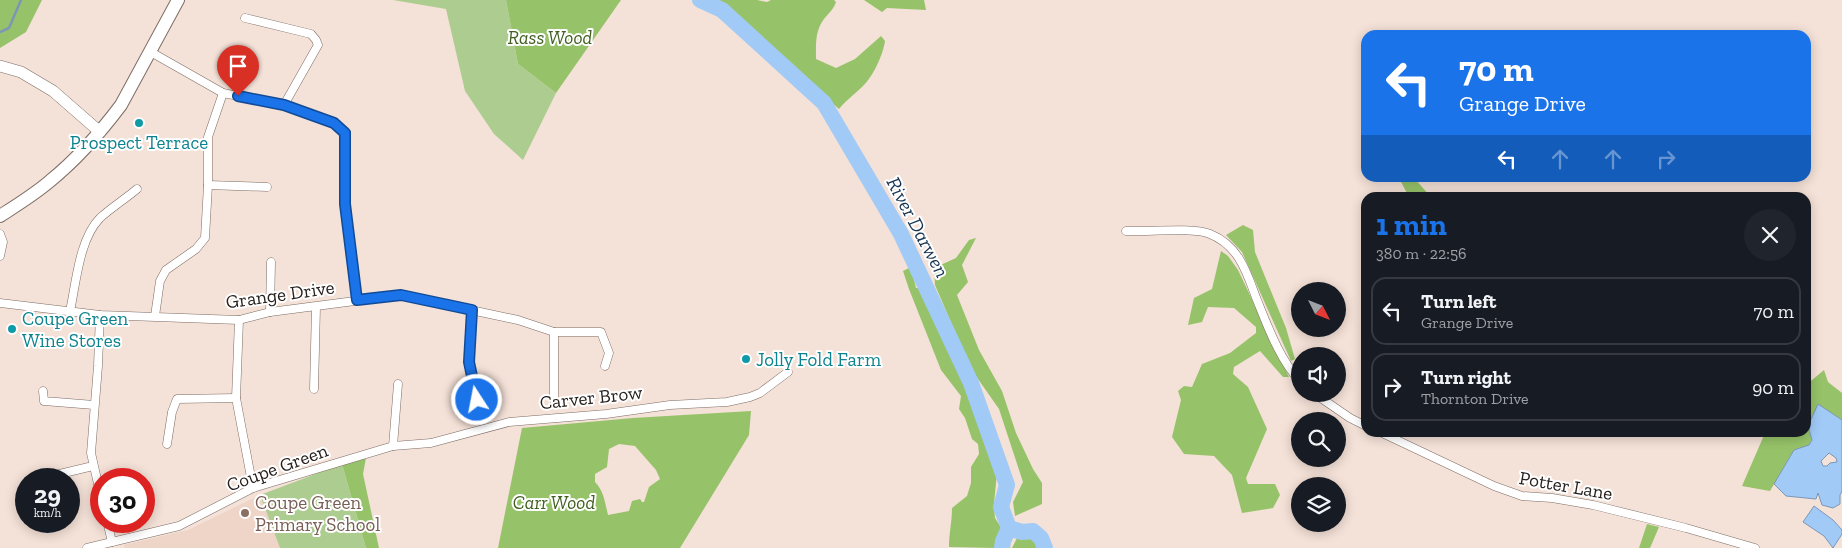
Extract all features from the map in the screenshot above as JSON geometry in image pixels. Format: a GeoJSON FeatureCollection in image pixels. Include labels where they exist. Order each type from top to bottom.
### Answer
{"type":"FeatureCollection","features":[{"type":"Feature","properties":{"kind":"main road"},"geometry":{"type":"LineString","coordinates":[[0,216],[49,182],[76,158],[100,132],[121,105],[178,0]]}},
{"type":"Feature","properties":{"kind":"street"},"geometry":{"type":"LineString","coordinates":[[245,18],[311,34],[316,40],[318,45],[284,105]]}},
{"type":"Feature","properties":{"kind":"street"},"geometry":{"type":"LineString","coordinates":[[150,51],[223,93],[284,105],[334,123],[345,133],[345,204],[357,300]]}},
{"type":"Feature","properties":{"kind":"street"},"geometry":{"type":"LineString","coordinates":[[0,66],[21,72],[53,91],[100,132]]}},
{"type":"Feature","properties":{"kind":"street"},"geometry":{"type":"LineString","coordinates":[[155,316],[160,281],[166,270],[196,249],[205,238],[208,137],[223,93]]}},
{"type":"Feature","properties":{"kind":"street"},"geometry":{"type":"LineString","coordinates":[[208,185],[267,187]]}},
{"type":"Feature","properties":{"kind":"street"},"geometry":{"type":"LineString","coordinates":[[70,311],[80,259],[87,238],[99,219],[137,190]]}},
{"type":"Feature","properties":{"kind":"street"},"geometry":{"type":"LineString","coordinates":[[1126,231],[1198,231],[1210,234],[1234,250],[1243,262],[1271,333],[1291,369]]}},
{"type":"Feature","properties":{"kind":"street"},"geometry":{"type":"LineString","coordinates":[[0,234],[3,242],[0,256]]}},
{"type":"Feature","properties":{"kind":"street"},"geometry":{"type":"LineString","coordinates":[[270,312],[271,262]]}},
{"type":"Feature","properties":{"kind":"street","name":"Grange Drive"},"geometry":{"type":"LineString","coordinates":[[0,303],[100,315],[240,320],[270,312],[401,295],[518,320],[554,332],[601,332],[609,354],[606,366]]}},
{"type":"Feature","properties":{"kind":"street"},"geometry":{"type":"LineString","coordinates":[[314,389],[316,307]]}},
{"type":"Feature","properties":{"kind":"street"},"geometry":{"type":"LineString","coordinates":[[472,310],[469,362],[477,400]]}},
{"type":"Feature","properties":{"kind":"street"},"geometry":{"type":"LineString","coordinates":[[80,469],[93,466],[91,453],[100,315]]}},
{"type":"Feature","properties":{"kind":"street"},"geometry":{"type":"LineString","coordinates":[[240,320],[236,398],[253,488]]}},
{"type":"Feature","properties":{"kind":"street"},"geometry":{"type":"LineString","coordinates":[[554,332],[554,400]]}},
{"type":"Feature","properties":{"kind":"street","name":"Carver Brow"},"geometry":{"type":"LineString","coordinates":[[393,446],[431,443],[509,422],[606,414],[670,405],[728,402],[750,397],[788,372]]}},
{"type":"Feature","properties":{"kind":"street"},"geometry":{"type":"LineString","coordinates":[[393,446],[398,384]]}},
{"type":"Feature","properties":{"kind":"street"},"geometry":{"type":"LineString","coordinates":[[474,385],[490,387]]}},
{"type":"Feature","properties":{"kind":"street"},"geometry":{"type":"LineString","coordinates":[[43,391],[44,401],[94,405]]}},
{"type":"Feature","properties":{"kind":"street"},"geometry":{"type":"LineString","coordinates":[[168,444],[172,412],[177,399],[236,398]]}},
{"type":"Feature","properties":{"kind":"street"},"geometry":{"type":"LineString","coordinates":[[1327,402],[1361,424]]}},
{"type":"Feature","properties":{"kind":"street","name":"Potter Lane"},"geometry":{"type":"LineString","coordinates":[[1391,437],[1494,486],[1522,496],[1552,498],[1594,505],[1686,528],[1754,548]]}},
{"type":"Feature","properties":{"kind":"street","name":"Coupe Green"},"geometry":{"type":"LineString","coordinates":[[86,548],[179,526],[253,488],[393,446]]}},
{"type":"Feature","properties":{"kind":"street"},"geometry":{"type":"LineString","coordinates":[[110,533],[112,542]]}},
{"type":"Feature","properties":{"kind":"shaded area","name":"Coupe Green Primary School"},"geometry":{"type":"Polygon","coordinates":[[[260,495],[280,548],[124,548],[124,545],[188,530],[260,495]]]}},
{"type":"Feature","properties":{"kind":"green space"},"geometry":{"type":"Polygon","coordinates":[[[0,0],[42,0],[26,32],[0,48],[0,0]]]}},
{"type":"Feature","properties":{"kind":"green space"},"geometry":{"type":"Polygon","coordinates":[[[393,0],[506,0],[518,64],[556,93],[523,160],[494,134],[465,91],[446,9],[393,0]]]}},
{"type":"Feature","properties":{"kind":"green space","name":"Rass Wood"},"geometry":{"type":"Polygon","coordinates":[[[506,0],[621,0],[556,93],[518,64],[506,0]]]}},
{"type":"Feature","properties":{"kind":"green space"},"geometry":{"type":"Polygon","coordinates":[[[713,0],[757,0],[767,2],[771,0],[834,0],[836,2],[835,5],[818,31],[816,59],[836,68],[855,59],[881,36],[885,41],[882,53],[874,72],[866,83],[839,109],[721,3],[713,0]]]}},
{"type":"Feature","properties":{"kind":"green space"},"geometry":{"type":"Polygon","coordinates":[[[864,0],[924,0],[926,10],[887,8],[882,12],[864,0]]]}},
{"type":"Feature","properties":{"kind":"green space"},"geometry":{"type":"Polygon","coordinates":[[[1401,182],[1418,182],[1427,192],[1406,192],[1401,182]]]}},
{"type":"Feature","properties":{"kind":"green space"},"geometry":{"type":"Polygon","coordinates":[[[1243,225],[1253,230],[1255,252],[1286,328],[1292,347],[1291,361],[1242,252],[1226,235],[1243,225]]]}},
{"type":"Feature","properties":{"kind":"green space"},"geometry":{"type":"Polygon","coordinates":[[[976,238],[962,265],[968,282],[957,295],[979,350],[1002,391],[1016,433],[1033,469],[1042,483],[1042,504],[1015,516],[1013,502],[1023,482],[999,409],[971,369],[935,285],[934,268],[956,258],[969,240],[976,238]]]}},
{"type":"Feature","properties":{"kind":"green space"},"geometry":{"type":"Polygon","coordinates":[[[1221,251],[1228,256],[1238,270],[1289,377],[1283,377],[1260,351],[1234,367],[1233,374],[1248,387],[1267,429],[1246,478],[1248,484],[1275,484],[1280,495],[1273,508],[1242,513],[1232,475],[1214,456],[1184,454],[1172,437],[1181,400],[1178,391],[1184,386],[1192,387],[1202,364],[1230,353],[1256,333],[1256,327],[1234,308],[1208,307],[1202,322],[1188,325],[1194,298],[1212,289],[1221,251]]]}},
{"type":"Feature","properties":{"kind":"green space"},"geometry":{"type":"Polygon","coordinates":[[[911,267],[916,288],[922,288],[967,389],[997,472],[994,504],[995,518],[1002,529],[995,548],[949,547],[952,508],[967,496],[971,483],[971,467],[979,454],[978,444],[972,439],[965,418],[959,409],[961,396],[941,370],[909,289],[903,271],[911,267]]]}},
{"type":"Feature","properties":{"kind":"green space"},"geometry":{"type":"Polygon","coordinates":[[[1824,370],[1828,382],[1842,393],[1842,420],[1818,405],[1811,420],[1811,381],[1824,370]]]}},
{"type":"Feature","properties":{"kind":"green space","name":"Carr Wood"},"geometry":{"type":"Polygon","coordinates":[[[751,411],[749,435],[680,548],[498,548],[522,428],[633,418],[751,411]],[[619,444],[609,449],[607,467],[595,474],[595,482],[602,493],[608,515],[629,511],[632,501],[640,499],[644,502],[649,487],[660,479],[656,470],[635,446],[619,444]]]}},
{"type":"Feature","properties":{"kind":"green space"},"geometry":{"type":"Polygon","coordinates":[[[1811,436],[1812,439],[1809,445],[1794,450],[1770,491],[1742,486],[1763,437],[1811,436]]]}},
{"type":"Feature","properties":{"kind":"green space"},"geometry":{"type":"Polygon","coordinates":[[[366,458],[363,474],[379,548],[366,548],[342,464],[366,458]]]}},
{"type":"Feature","properties":{"kind":"green space"},"geometry":{"type":"Polygon","coordinates":[[[342,464],[366,548],[280,548],[260,495],[342,464]]]}},
{"type":"Feature","properties":{"kind":"green space"},"geometry":{"type":"Polygon","coordinates":[[[1647,524],[1659,527],[1650,548],[1639,548],[1647,524]]]}},
{"type":"Feature","properties":{"kind":"green space"},"geometry":{"type":"Polygon","coordinates":[[[1032,536],[1039,544],[1039,548],[1012,548],[1017,538],[1032,536]]]}},
{"type":"Feature","properties":{"kind":"water"},"geometry":{"type":"Polygon","coordinates":[[[1818,404],[1842,420],[1842,491],[1840,504],[1833,508],[1822,505],[1818,493],[1816,499],[1786,496],[1774,484],[1794,450],[1809,445],[1812,440],[1811,419],[1818,404]],[[1829,453],[1821,461],[1823,466],[1837,462],[1836,458],[1829,453]]]}},
{"type":"Feature","properties":{"kind":"water"},"geometry":{"type":"Polygon","coordinates":[[[1814,506],[1833,520],[1842,530],[1842,534],[1833,548],[1824,536],[1803,522],[1814,506]]]}},
{"type":"Feature","properties":{"kind":"waterway"},"geometry":{"type":"LineString","coordinates":[[0,32],[9,28],[21,0]]}},
{"type":"Feature","properties":{"kind":"waterway","name":"River Darwen"},"geometry":{"type":"LineString","coordinates":[[700,0],[722,10],[824,103],[901,234],[971,383],[1007,485],[1001,507],[1009,528],[1002,548]]}},
{"type":"Feature","properties":{"kind":"waterway","name":"River Darwen"},"geometry":{"type":"LineString","coordinates":[[1009,528],[1022,532],[1033,531],[1041,538],[1045,548]]}},
{"type":"Feature","properties":{"kind":"place","name":"Prospect Terrace"},"geometry":{"type":"Point","coordinates":[139,123]}},
{"type":"Feature","properties":{"kind":"place","name":"Coupe Green Wine Stores"},"geometry":{"type":"Point","coordinates":[12,329]}},
{"type":"Feature","properties":{"kind":"place","name":"Jolly Fold Farm"},"geometry":{"type":"Point","coordinates":[746,359]}},
{"type":"Feature","properties":{"kind":"place","name":"Coupe Green Primary School"},"geometry":{"type":"Point","coordinates":[245,513]}},
{"type":"Feature","properties":{"kind":"route"},"geometry":{"type":"LineString","coordinates":[[238,96],[284,105],[334,123],[345,133],[345,204],[357,300],[401,295],[472,310],[469,362],[477,400]]}}]}
